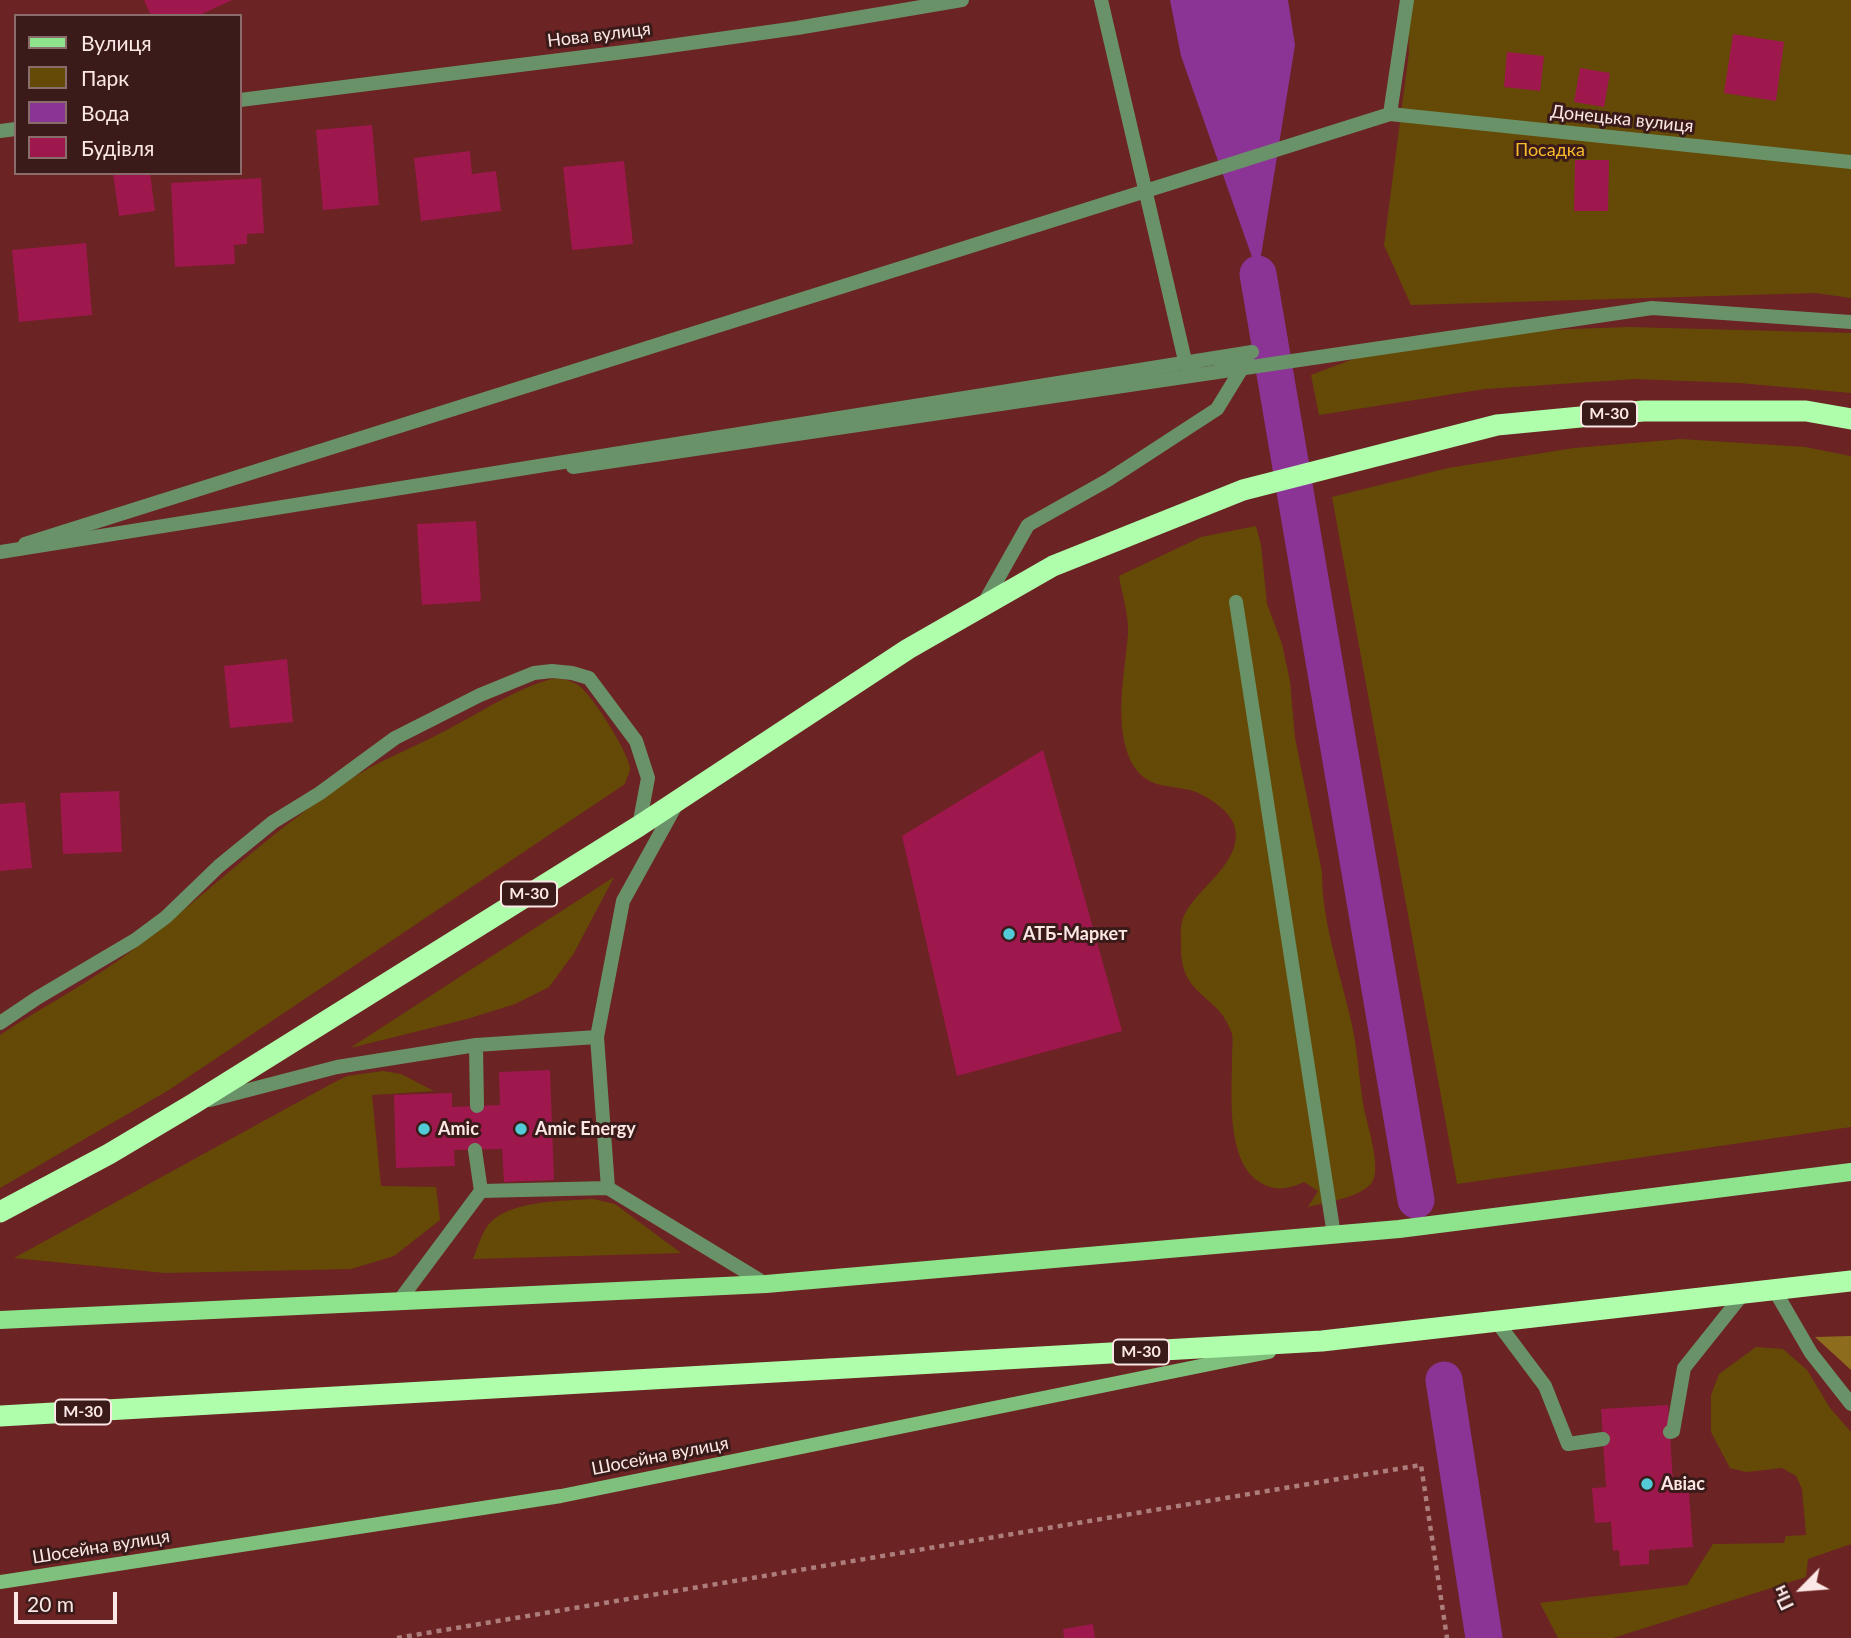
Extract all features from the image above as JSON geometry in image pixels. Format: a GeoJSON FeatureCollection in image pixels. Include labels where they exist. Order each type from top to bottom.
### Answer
{"type":"FeatureCollection","features":[{"type":"Feature","properties":{"kind":"highway","name":"М-30"},"geometry":{"type":"LineString","coordinates":[[0,1212],[109,1154],[193,1104],[639,826],[908,649],[1052,566],[1242,490],[1497,425],[1643,411],[1806,411],[1851,419]]}},
{"type":"Feature","properties":{"kind":"highway","name":"М-30"},"geometry":{"type":"LineString","coordinates":[[0,1416],[1322,1341],[1851,1281]]}},
{"type":"Feature","properties":{"kind":"main road"},"geometry":{"type":"LineString","coordinates":[[0,1320],[766,1284],[1399,1229],[1851,1172]]}},
{"type":"Feature","properties":{"kind":"main road","name":"Шосейна вулиця"},"geometry":{"type":"LineString","coordinates":[[0,1582],[561,1496],[1322,1341]]}},
{"type":"Feature","properties":{"kind":"street","name":"Нова вулиця"},"geometry":{"type":"LineString","coordinates":[[242,100],[662,47],[797,28],[962,0]]}},
{"type":"Feature","properties":{"kind":"street"},"geometry":{"type":"LineString","coordinates":[[1101,0],[1186,365],[1252,352]]}},
{"type":"Feature","properties":{"kind":"street"},"geometry":{"type":"LineString","coordinates":[[0,552],[1390,114],[1408,0]]}},
{"type":"Feature","properties":{"kind":"street","name":"Донецька вулиця"},"geometry":{"type":"LineString","coordinates":[[1390,114],[1851,162]]}},
{"type":"Feature","properties":{"kind":"street"},"geometry":{"type":"LineString","coordinates":[[0,552],[1652,308],[1851,323]]}},
{"type":"Feature","properties":{"kind":"street"},"geometry":{"type":"LineString","coordinates":[[0,552],[1252,352]]}},
{"type":"Feature","properties":{"kind":"street"},"geometry":{"type":"LineString","coordinates":[[981,607],[1028,525],[1108,480],[1217,409],[1252,352]]}},
{"type":"Feature","properties":{"kind":"street"},"geometry":{"type":"LineString","coordinates":[[1236,602],[1334,1235]]}},
{"type":"Feature","properties":{"kind":"street"},"geometry":{"type":"LineString","coordinates":[[0,1023],[135,940],[166,917],[219,866],[273,822],[320,793],[395,738],[480,695],[534,673],[552,671],[589,678],[636,741],[648,778],[639,826]]}},
{"type":"Feature","properties":{"kind":"street"},"geometry":{"type":"LineString","coordinates":[[608,1188],[597,1037],[623,901],[679,800]]}},
{"type":"Feature","properties":{"kind":"street"},"geometry":{"type":"LineString","coordinates":[[193,1104],[337,1067],[476,1045],[597,1037]]}},
{"type":"Feature","properties":{"kind":"street"},"geometry":{"type":"LineString","coordinates":[[476,1045],[477,1106]]}},
{"type":"Feature","properties":{"kind":"street"},"geometry":{"type":"LineString","coordinates":[[399,1301],[481,1191],[475,1150]]}},
{"type":"Feature","properties":{"kind":"street"},"geometry":{"type":"LineString","coordinates":[[481,1191],[608,1188],[766,1284]]}},
{"type":"Feature","properties":{"kind":"street"},"geometry":{"type":"LineString","coordinates":[[1775,1291],[1811,1353],[1851,1404]]}},
{"type":"Feature","properties":{"kind":"street"},"geometry":{"type":"LineString","coordinates":[[1670,1432],[1673,1431],[1684,1368],[1743,1294]]}},
{"type":"Feature","properties":{"kind":"street"},"geometry":{"type":"LineString","coordinates":[[1501,1322],[1545,1385],[1568,1444],[1603,1439]]}},
{"type":"Feature","properties":{"kind":"path"},"geometry":{"type":"LineString","coordinates":[[397,1638],[1421,1465],[1447,1638]]}},
{"type":"Feature","properties":{"kind":"green space","name":"Посадка"},"geometry":{"type":"Polygon","coordinates":[[[1407,0],[1851,0],[1851,298],[1815,293],[1411,305],[1384,245],[1409,52],[1407,0]]]}},
{"type":"Feature","properties":{"kind":"green space"},"geometry":{"type":"Polygon","coordinates":[[[1629,327],[1851,333],[1851,393],[1739,383],[1635,379],[1485,389],[1319,415],[1311,375],[1388,346],[1485,332],[1629,327]]]}},
{"type":"Feature","properties":{"kind":"green space"},"geometry":{"type":"Polygon","coordinates":[[[1681,439],[1805,447],[1851,456],[1851,1127],[1457,1184],[1332,497],[1448,468],[1574,448],[1681,439]]]}},
{"type":"Feature","properties":{"kind":"green space"},"geometry":{"type":"Polygon","coordinates":[[[1256,526],[1261,545],[1267,604],[1282,644],[1290,681],[1295,738],[1322,872],[1325,911],[1354,1035],[1364,1109],[1375,1163],[1374,1178],[1364,1190],[1345,1198],[1308,1207],[1318,1191],[1304,1182],[1291,1187],[1273,1188],[1255,1179],[1246,1168],[1239,1154],[1233,1122],[1231,1031],[1225,1018],[1192,985],[1182,961],[1182,922],[1194,900],[1224,867],[1231,855],[1235,842],[1233,822],[1218,805],[1205,797],[1193,791],[1151,782],[1139,773],[1130,759],[1122,725],[1128,627],[1119,576],[1201,537],[1256,526]]]}},
{"type":"Feature","properties":{"kind":"green space"},"geometry":{"type":"Polygon","coordinates":[[[551,679],[578,685],[600,711],[628,760],[630,770],[625,784],[169,1090],[0,1188],[0,1035],[134,949],[289,823],[343,784],[514,693],[551,679]]]}},
{"type":"Feature","properties":{"kind":"green space"},"geometry":{"type":"Polygon","coordinates":[[[614,877],[574,953],[549,987],[515,1004],[467,1019],[350,1048],[614,877]]]}},
{"type":"Feature","properties":{"kind":"green space"},"geometry":{"type":"Polygon","coordinates":[[[383,1071],[401,1074],[434,1091],[372,1095],[381,1186],[436,1187],[440,1220],[394,1256],[351,1269],[165,1273],[14,1258],[331,1084],[347,1076],[383,1071]]]}},
{"type":"Feature","properties":{"kind":"green space"},"geometry":{"type":"Polygon","coordinates":[[[593,1199],[615,1204],[681,1253],[473,1259],[489,1224],[510,1210],[553,1201],[593,1199]]]}},
{"type":"Feature","properties":{"kind":"green space"},"geometry":{"type":"Polygon","coordinates":[[[1756,1347],[1783,1349],[1807,1370],[1830,1408],[1851,1432],[1851,1544],[1808,1559],[1806,1577],[1613,1638],[1558,1638],[1540,1603],[1687,1585],[1713,1544],[1784,1543],[1786,1536],[1806,1535],[1802,1489],[1796,1476],[1782,1468],[1746,1472],[1730,1468],[1711,1432],[1711,1395],[1719,1374],[1756,1347]]]}},
{"type":"Feature","properties":{"kind":"shaded area"},"geometry":{"type":"Polygon","coordinates":[[[1851,1336],[1851,1370],[1815,1337],[1851,1336]]]}},
{"type":"Feature","properties":{"kind":"water"},"geometry":{"type":"Polygon","coordinates":[[[1170,0],[1288,0],[1295,45],[1258,274],[1181,56],[1170,0]]]}},
{"type":"Feature","properties":{"kind":"building"},"geometry":{"type":"Polygon","coordinates":[[[144,0],[232,0],[202,14],[150,14],[144,0]]]}},
{"type":"Feature","properties":{"kind":"building"},"geometry":{"type":"Polygon","coordinates":[[[1733,34],[1784,42],[1776,101],[1724,93],[1733,34]]]}},
{"type":"Feature","properties":{"kind":"building"},"geometry":{"type":"Polygon","coordinates":[[[1507,52],[1544,56],[1540,91],[1504,87],[1507,52]]]}},
{"type":"Feature","properties":{"kind":"building"},"geometry":{"type":"Polygon","coordinates":[[[1580,68],[1610,73],[1604,107],[1574,102],[1580,68]]]}},
{"type":"Feature","properties":{"kind":"building"},"geometry":{"type":"Polygon","coordinates":[[[372,125],[379,205],[323,210],[316,130],[372,125]]]}},
{"type":"Feature","properties":{"kind":"building"},"geometry":{"type":"Polygon","coordinates":[[[470,151],[472,174],[496,171],[501,211],[421,221],[414,158],[470,151]]]}},
{"type":"Feature","properties":{"kind":"building"},"geometry":{"type":"Polygon","coordinates":[[[1575,160],[1609,160],[1608,211],[1574,211],[1575,160]]]}},
{"type":"Feature","properties":{"kind":"building"},"geometry":{"type":"Polygon","coordinates":[[[624,161],[633,244],[572,250],[563,167],[624,161]]]}},
{"type":"Feature","properties":{"kind":"building"},"geometry":{"type":"Polygon","coordinates":[[[113,175],[150,175],[155,211],[119,216],[113,175]]]}},
{"type":"Feature","properties":{"kind":"building"},"geometry":{"type":"Polygon","coordinates":[[[261,178],[264,233],[247,234],[247,244],[234,245],[235,264],[175,267],[171,183],[261,178]]]}},
{"type":"Feature","properties":{"kind":"building"},"geometry":{"type":"Polygon","coordinates":[[[86,243],[92,315],[19,322],[12,250],[86,243]]]}},
{"type":"Feature","properties":{"kind":"building"},"geometry":{"type":"Polygon","coordinates":[[[476,521],[481,601],[422,605],[417,524],[476,521]]]}},
{"type":"Feature","properties":{"kind":"building"},"geometry":{"type":"Polygon","coordinates":[[[287,659],[293,722],[230,728],[224,666],[287,659]]]}},
{"type":"Feature","properties":{"kind":"building","name":"АТБ-Маркет"},"geometry":{"type":"Polygon","coordinates":[[[1043,750],[1122,1031],[957,1076],[902,836],[1043,750]]]}},
{"type":"Feature","properties":{"kind":"building"},"geometry":{"type":"Polygon","coordinates":[[[119,791],[122,852],[63,854],[60,793],[119,791]]]}},
{"type":"Feature","properties":{"kind":"building"},"geometry":{"type":"Polygon","coordinates":[[[25,802],[32,868],[0,871],[0,804],[25,802]]]}},
{"type":"Feature","properties":{"kind":"building"},"geometry":{"type":"Polygon","coordinates":[[[550,1070],[554,1180],[504,1182],[502,1149],[454,1150],[455,1166],[396,1168],[394,1095],[452,1093],[452,1107],[500,1105],[499,1072],[550,1070]]]}},
{"type":"Feature","properties":{"kind":"building","name":"Авіас"},"geometry":{"type":"Polygon","coordinates":[[[1668,1405],[1673,1481],[1688,1480],[1693,1547],[1649,1550],[1649,1564],[1620,1566],[1619,1550],[1613,1551],[1611,1522],[1595,1523],[1592,1488],[1606,1487],[1601,1409],[1668,1405]]]}},
{"type":"Feature","properties":{"kind":"building"},"geometry":{"type":"Polygon","coordinates":[[[1093,1624],[1095,1638],[1064,1638],[1063,1629],[1093,1624]]]}},
{"type":"Feature","properties":{"kind":"waterway"},"geometry":{"type":"LineString","coordinates":[[1258,274],[1416,1200]]}},
{"type":"Feature","properties":{"kind":"waterway"},"geometry":{"type":"LineString","coordinates":[[1444,1380],[1484,1638]]}},
{"type":"Feature","properties":{"kind":"place","name":"АТБ-Маркет"},"geometry":{"type":"Point","coordinates":[1009,934]}},
{"type":"Feature","properties":{"kind":"place","name":"Amic"},"geometry":{"type":"Point","coordinates":[424,1129]}},
{"type":"Feature","properties":{"kind":"place","name":"Amic Energy"},"geometry":{"type":"Point","coordinates":[521,1129]}},
{"type":"Feature","properties":{"kind":"place","name":"Авіас"},"geometry":{"type":"Point","coordinates":[1647,1484]}}]}
